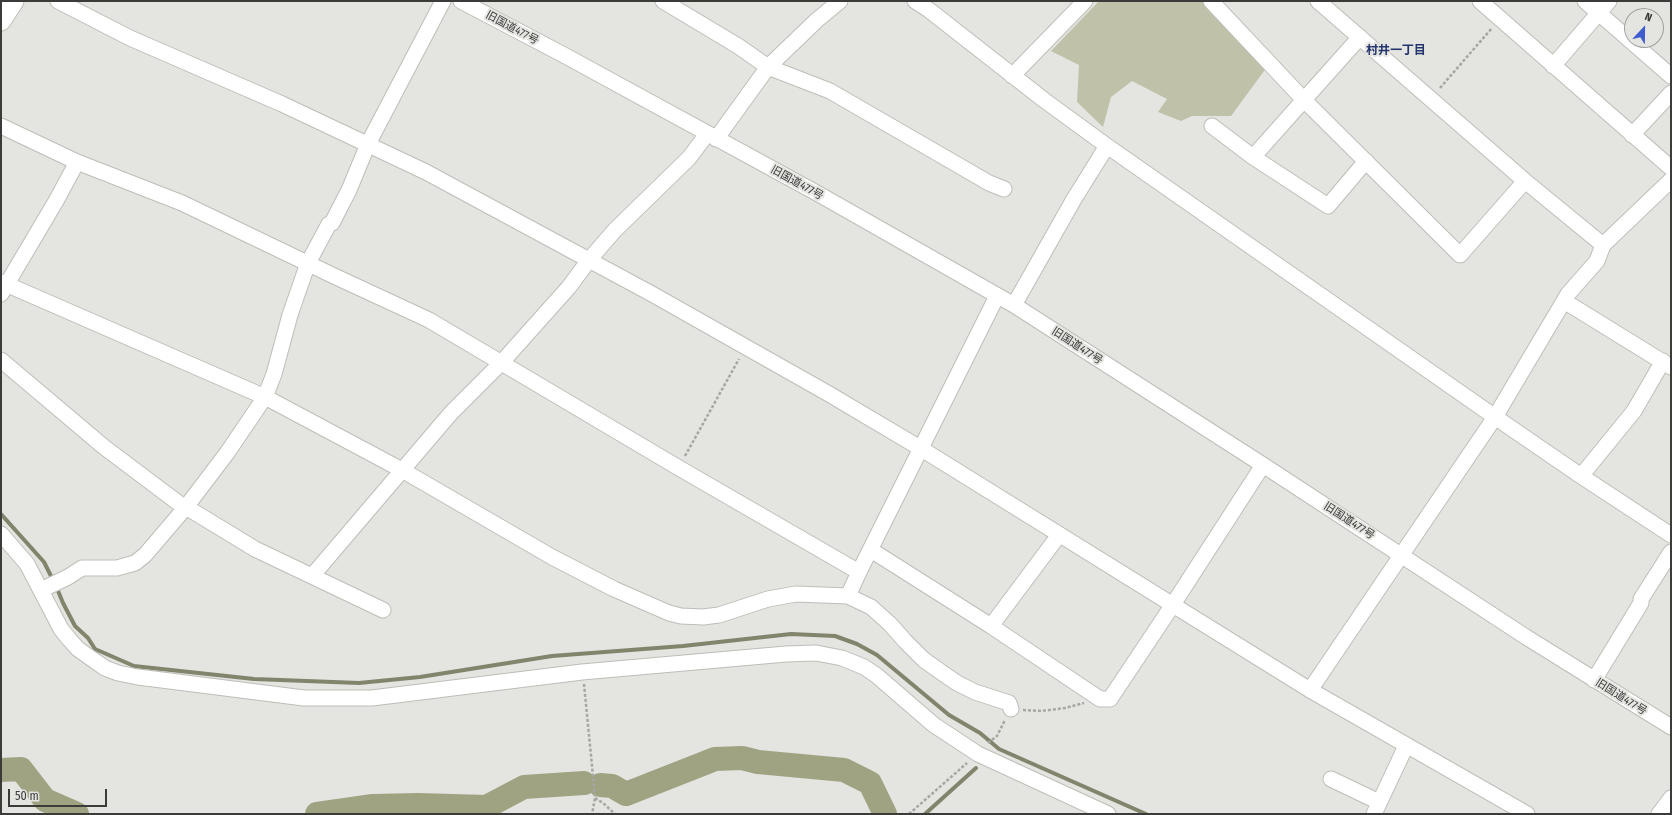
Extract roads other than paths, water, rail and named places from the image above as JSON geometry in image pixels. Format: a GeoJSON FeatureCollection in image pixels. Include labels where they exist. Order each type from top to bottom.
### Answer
{"type":"FeatureCollection","features":[{"type":"Feature","properties":{"kind":"main road"},"geometry":{"type":"LineString","coordinates":[[1,21],[14,1]]}},
{"type":"Feature","properties":{"kind":"street"},"geometry":{"type":"LineString","coordinates":[[58,1],[130,38],[368,144],[426,172],[746,346],[920,448],[1172,606],[1510,810],[1528,814]]}},
{"type":"Feature","properties":{"kind":"street"},"geometry":{"type":"LineString","coordinates":[[44,588],[63,580],[82,568],[117,568],[135,563],[145,555],[185,508],[227,453],[265,397],[274,374],[290,315],[308,263],[329,224],[332,223],[368,144],[443,1]]}},
{"type":"Feature","properties":{"kind":"street","name":"旧国道477号"},"geometry":{"type":"LineString","coordinates":[[461,1],[562,54],[849,211],[1014,305],[1594,680],[1671,727]]}},
{"type":"Feature","properties":{"kind":"street"},"geometry":{"type":"LineString","coordinates":[[663,1],[738,46],[768,67],[830,91],[989,183],[1004,189]]}},
{"type":"Feature","properties":{"kind":"street"},"geometry":{"type":"LineString","coordinates":[[312,576],[451,413],[502,362],[569,287],[589,260],[625,220],[671,177],[711,136],[768,67],[816,20],[840,1]]}},
{"type":"Feature","properties":{"kind":"street"},"geometry":{"type":"LineString","coordinates":[[915,1],[933,5],[1012,76],[1107,146],[1495,417],[1671,535]]}},
{"type":"Feature","properties":{"kind":"street"},"geometry":{"type":"LineString","coordinates":[[1012,76],[1085,1]]}},
{"type":"Feature","properties":{"kind":"street"},"geometry":{"type":"LineString","coordinates":[[1211,1],[1304,100],[1460,255],[1525,181]]}},
{"type":"Feature","properties":{"kind":"street"},"geometry":{"type":"LineString","coordinates":[[1318,1],[1525,181],[1603,245]]}},
{"type":"Feature","properties":{"kind":"street"},"geometry":{"type":"LineString","coordinates":[[1480,1],[1671,168]]}},
{"type":"Feature","properties":{"kind":"street"},"geometry":{"type":"LineString","coordinates":[[1586,1],[1671,76]]}},
{"type":"Feature","properties":{"kind":"street"},"geometry":{"type":"LineString","coordinates":[[1553,66],[1609,1]]}},
{"type":"Feature","properties":{"kind":"street"},"geometry":{"type":"LineString","coordinates":[[1254,157],[1360,37]]}},
{"type":"Feature","properties":{"kind":"street"},"geometry":{"type":"LineString","coordinates":[[1632,135],[1671,93]]}},
{"type":"Feature","properties":{"kind":"street"},"geometry":{"type":"LineString","coordinates":[[1,126],[77,162],[182,203],[429,320],[679,468],[859,572]]}},
{"type":"Feature","properties":{"kind":"street"},"geometry":{"type":"LineString","coordinates":[[1212,126],[1254,157],[1328,206],[1366,161]]}},
{"type":"Feature","properties":{"kind":"street"},"geometry":{"type":"LineString","coordinates":[[1014,305],[1107,146]]}},
{"type":"Feature","properties":{"kind":"street"},"geometry":{"type":"LineString","coordinates":[[77,162],[3,287],[265,397],[402,470],[552,557],[614,589],[669,614],[703,617],[720,615],[768,599],[796,594],[848,596],[871,607],[890,624],[904,641],[924,660],[940,672],[975,692],[1008,704],[1011,709]]}},
{"type":"Feature","properties":{"kind":"street"},"geometry":{"type":"LineString","coordinates":[[1310,690],[1495,417],[1564,301],[1574,287],[1595,265],[1603,245],[1671,180]]}},
{"type":"Feature","properties":{"kind":"street"},"geometry":{"type":"LineString","coordinates":[[848,596],[920,448],[997,296]]}},
{"type":"Feature","properties":{"kind":"street"},"geometry":{"type":"LineString","coordinates":[[1564,301],[1667,364],[1634,412],[1581,476]]}},
{"type":"Feature","properties":{"kind":"street"},"geometry":{"type":"LineString","coordinates":[[1,360],[104,447],[185,508],[255,549],[384,610]]}},
{"type":"Feature","properties":{"kind":"street"},"geometry":{"type":"LineString","coordinates":[[871,550],[991,626],[1100,699],[1110,699],[1263,465]]}},
{"type":"Feature","properties":{"kind":"street"},"geometry":{"type":"LineString","coordinates":[[1,534],[27,564],[44,588],[61,629],[78,649],[105,668],[138,677],[304,698],[372,698],[582,672],[816,653],[842,658],[864,667],[876,675],[934,725],[1108,814]]}},
{"type":"Feature","properties":{"kind":"street"},"geometry":{"type":"LineString","coordinates":[[991,626],[1059,535]]}},
{"type":"Feature","properties":{"kind":"street"},"geometry":{"type":"LineString","coordinates":[[1594,680],[1671,552]]}},
{"type":"Feature","properties":{"kind":"street"},"geometry":{"type":"LineString","coordinates":[[1331,779],[1376,808],[1406,746]]}},
{"type":"Feature","properties":{"kind":"street"},"geometry":{"type":"LineString","coordinates":[[1659,814],[1671,798]]}},
{"type":"Feature","properties":{"kind":"waterway"},"geometry":{"type":"LineString","coordinates":[[1,514],[44,562],[53,580]]}},
{"type":"Feature","properties":{"kind":"waterway"},"geometry":{"type":"LineString","coordinates":[[56,586],[75,626],[88,638],[95,649],[134,666],[254,679],[359,683],[420,677],[552,656],[683,646],[791,634],[835,636],[857,644],[877,655],[949,715],[980,733],[999,749],[1146,814]]}},
{"type":"Feature","properties":{"kind":"waterway"},"geometry":{"type":"LineString","coordinates":[[600,785],[612,786],[626,794],[715,759],[742,758],[758,762],[844,770],[870,783],[885,814]]}},
{"type":"Feature","properties":{"kind":"waterway"},"geometry":{"type":"LineString","coordinates":[[925,814],[976,768]]}},
{"type":"Feature","properties":{"kind":"waterway"},"geometry":{"type":"LineString","coordinates":[[1,770],[21,769],[45,800],[77,814]]}},
{"type":"Feature","properties":{"kind":"waterway"},"geometry":{"type":"LineString","coordinates":[[317,814],[373,806],[418,805],[486,807],[524,787],[584,783]]}},
{"type":"Feature","properties":{"kind":"district","name":"村井一丁目"},"geometry":{"type":"Point","coordinates":[1396,51]}}]}
